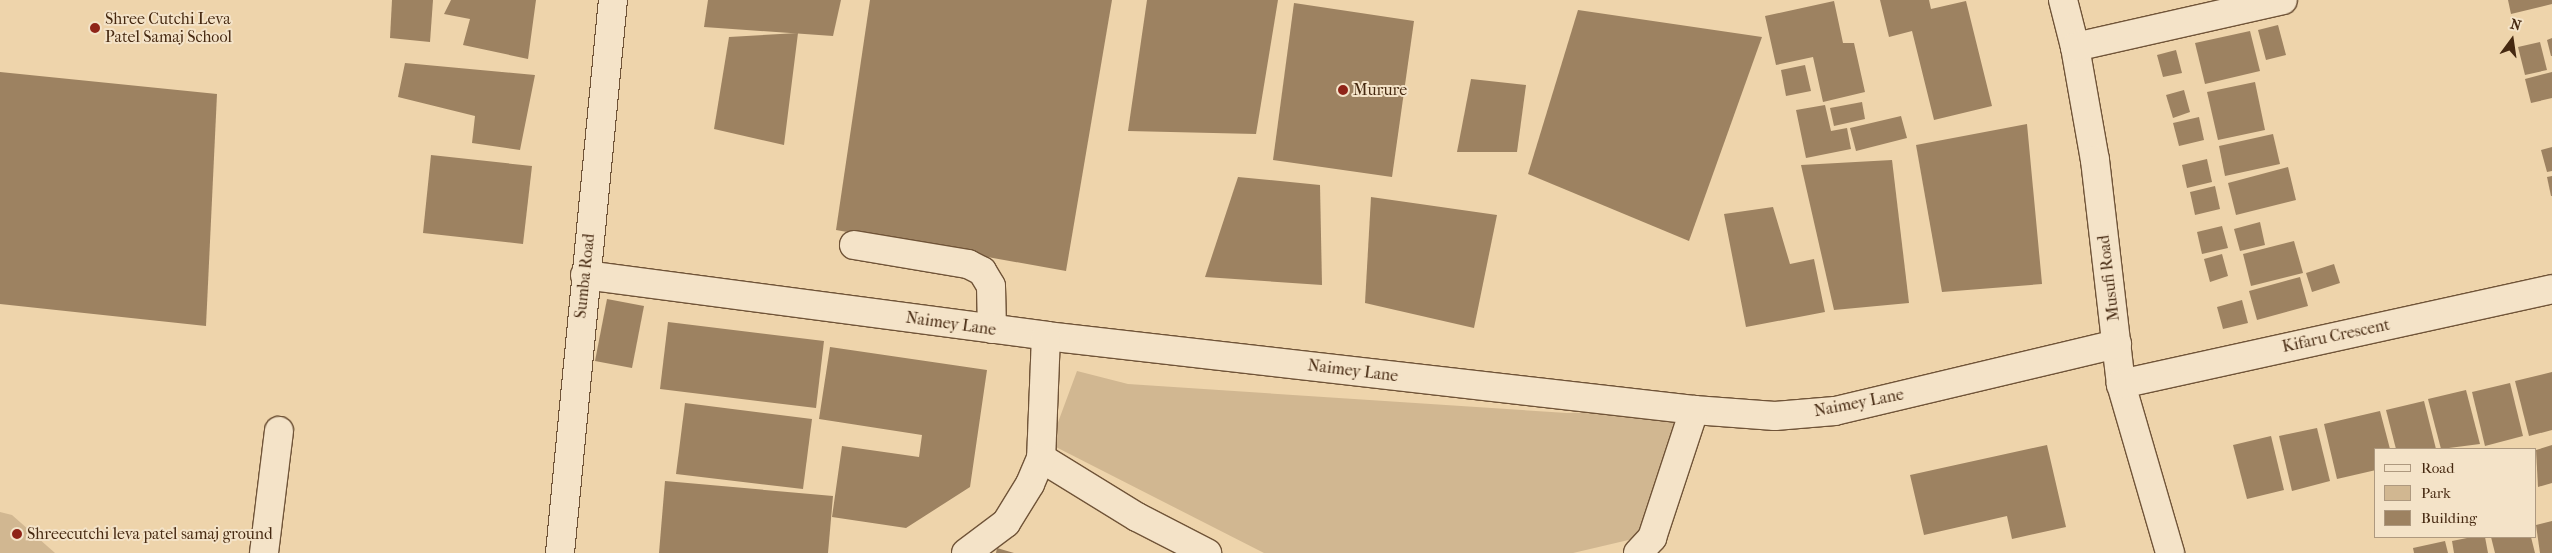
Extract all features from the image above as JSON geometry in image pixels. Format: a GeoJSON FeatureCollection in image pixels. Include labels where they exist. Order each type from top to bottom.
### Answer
{"type":"FeatureCollection","features":[{"type":"Feature","properties":{"kind":"street","name":"Sumba Road"},"geometry":{"type":"LineString","coordinates":[[560,553],[585,275],[613,0]]}},
{"type":"Feature","properties":{"kind":"street","name":"Musufi Road"},"geometry":{"type":"LineString","coordinates":[[2062,0],[2075,47],[2095,160],[2121,384],[2170,553]]}},
{"type":"Feature","properties":{"kind":"street"},"geometry":{"type":"LineString","coordinates":[[2075,47],[2283,0]]}},
{"type":"Feature","properties":{"kind":"street"},"geometry":{"type":"LineString","coordinates":[[854,245],[968,264],[982,271],[991,286],[992,329]]}},
{"type":"Feature","properties":{"kind":"street","name":"Naimey Lane"},"geometry":{"type":"LineString","coordinates":[[585,275],[1046,336],[1694,410],[1775,416],[1834,411],[2117,344]]}},
{"type":"Feature","properties":{"kind":"street","name":"Kifaru Crescent"},"geometry":{"type":"LineString","coordinates":[[2121,384],[2552,289]]}},
{"type":"Feature","properties":{"kind":"street"},"geometry":{"type":"LineString","coordinates":[[966,553],[1006,523],[1030,484],[1041,458],[1046,336]]}},
{"type":"Feature","properties":{"kind":"street"},"geometry":{"type":"LineString","coordinates":[[1638,553],[1652,538],[1694,410]]}},
{"type":"Feature","properties":{"kind":"street"},"geometry":{"type":"LineString","coordinates":[[264,553],[279,431]]}},
{"type":"Feature","properties":{"kind":"street"},"geometry":{"type":"LineString","coordinates":[[1041,458],[1137,517],[1207,553]]}},
{"type":"Feature","properties":{"kind":"green space"},"geometry":{"type":"Polygon","coordinates":[[[1077,371],[1128,384],[1567,413],[1694,410],[1637,538],[1573,553],[1264,553],[1050,444],[1077,371]]]}},
{"type":"Feature","properties":{"kind":"green space","name":"Shreecutchi leva patel samaj ground"},"geometry":{"type":"Polygon","coordinates":[[[0,512],[12,515],[55,553],[0,553],[0,512]]]}},
{"type":"Feature","properties":{"kind":"building"},"geometry":{"type":"Polygon","coordinates":[[[392,0],[433,0],[430,42],[390,38],[392,0]]]}},
{"type":"Feature","properties":{"kind":"building"},"geometry":{"type":"Polygon","coordinates":[[[451,0],[536,0],[528,59],[463,45],[470,19],[444,14],[451,0]]]}},
{"type":"Feature","properties":{"kind":"building"},"geometry":{"type":"Polygon","coordinates":[[[708,0],[841,0],[833,36],[704,27],[708,0]]]}},
{"type":"Feature","properties":{"kind":"building"},"geometry":{"type":"Polygon","coordinates":[[[870,0],[1112,0],[1066,271],[836,230],[870,0]]]}},
{"type":"Feature","properties":{"kind":"building"},"geometry":{"type":"Polygon","coordinates":[[[1147,0],[1278,0],[1256,134],[1128,131],[1147,0]]]}},
{"type":"Feature","properties":{"kind":"building"},"geometry":{"type":"Polygon","coordinates":[[[1880,0],[1929,0],[1931,9],[1966,1],[1992,106],[1934,120],[1912,31],[1889,37],[1880,0]]]}},
{"type":"Feature","properties":{"kind":"building"},"geometry":{"type":"Polygon","coordinates":[[[2508,0],[2552,0],[2552,4],[2511,14],[2508,0]]]}},
{"type":"Feature","properties":{"kind":"building"},"geometry":{"type":"Polygon","coordinates":[[[1834,1],[1843,43],[1854,43],[1865,92],[1823,102],[1813,57],[1776,65],[1765,16],[1834,1]]]}},
{"type":"Feature","properties":{"kind":"building","name":"Murure"},"geometry":{"type":"Polygon","coordinates":[[[1294,3],[1414,21],[1392,177],[1273,160],[1294,3]]]}},
{"type":"Feature","properties":{"kind":"building"},"geometry":{"type":"Polygon","coordinates":[[[1578,10],[1762,37],[1689,241],[1528,174],[1578,10]]]}},
{"type":"Feature","properties":{"kind":"building"},"geometry":{"type":"Polygon","coordinates":[[[2278,25],[2286,55],[2266,60],[2258,30],[2278,25]]]}},
{"type":"Feature","properties":{"kind":"building"},"geometry":{"type":"Polygon","coordinates":[[[2250,31],[2260,71],[2205,84],[2195,43],[2250,31]]]}},
{"type":"Feature","properties":{"kind":"building"},"geometry":{"type":"Polygon","coordinates":[[[798,33],[784,145],[714,129],[729,37],[798,33]]]}},
{"type":"Feature","properties":{"kind":"building"},"geometry":{"type":"Polygon","coordinates":[[[2552,38],[2552,56],[2551,56],[2547,40],[2552,38]]]}},
{"type":"Feature","properties":{"kind":"building"},"geometry":{"type":"Polygon","coordinates":[[[2540,42],[2547,70],[2525,75],[2518,47],[2540,42]]]}},
{"type":"Feature","properties":{"kind":"building"},"geometry":{"type":"Polygon","coordinates":[[[2176,50],[2182,73],[2163,77],[2157,55],[2176,50]]]}},
{"type":"Feature","properties":{"kind":"building"},"geometry":{"type":"Polygon","coordinates":[[[405,63],[535,75],[520,150],[472,143],[475,116],[398,97],[405,63]]]}},
{"type":"Feature","properties":{"kind":"building"},"geometry":{"type":"Polygon","coordinates":[[[1805,65],[1811,91],[1786,96],[1781,70],[1805,65]]]}},
{"type":"Feature","properties":{"kind":"building"},"geometry":{"type":"Polygon","coordinates":[[[0,72],[217,94],[206,326],[0,304],[0,72]]]}},
{"type":"Feature","properties":{"kind":"building"},"geometry":{"type":"Polygon","coordinates":[[[2552,72],[2552,98],[2531,103],[2525,79],[2552,72]]]}},
{"type":"Feature","properties":{"kind":"building"},"geometry":{"type":"Polygon","coordinates":[[[1471,79],[1526,85],[1517,152],[1457,152],[1471,79]]]}},
{"type":"Feature","properties":{"kind":"building"},"geometry":{"type":"Polygon","coordinates":[[[2255,82],[2265,130],[2218,140],[2207,92],[2255,82]]]}},
{"type":"Feature","properties":{"kind":"building"},"geometry":{"type":"Polygon","coordinates":[[[2184,90],[2190,112],[2173,118],[2166,95],[2184,90]]]}},
{"type":"Feature","properties":{"kind":"building"},"geometry":{"type":"Polygon","coordinates":[[[1862,102],[1865,119],[1834,126],[1830,108],[1862,102]]]}},
{"type":"Feature","properties":{"kind":"building"},"geometry":{"type":"Polygon","coordinates":[[[1825,105],[1831,131],[1847,128],[1851,149],[1806,158],[1796,110],[1825,105]]]}},
{"type":"Feature","properties":{"kind":"building"},"geometry":{"type":"Polygon","coordinates":[[[1901,116],[1907,138],[1856,151],[1850,128],[1901,116]]]}},
{"type":"Feature","properties":{"kind":"building"},"geometry":{"type":"Polygon","coordinates":[[[2199,117],[2204,140],[2179,146],[2173,123],[2199,117]]]}},
{"type":"Feature","properties":{"kind":"building"},"geometry":{"type":"Polygon","coordinates":[[[2027,124],[2042,284],[1942,292],[1916,145],[2027,124]]]}},
{"type":"Feature","properties":{"kind":"building"},"geometry":{"type":"Polygon","coordinates":[[[2273,134],[2280,164],[2225,176],[2219,146],[2273,134]]]}},
{"type":"Feature","properties":{"kind":"building"},"geometry":{"type":"Polygon","coordinates":[[[2552,147],[2552,171],[2547,172],[2541,150],[2552,147]]]}},
{"type":"Feature","properties":{"kind":"building"},"geometry":{"type":"Polygon","coordinates":[[[431,155],[532,166],[523,244],[423,233],[431,155]]]}},
{"type":"Feature","properties":{"kind":"building"},"geometry":{"type":"Polygon","coordinates":[[[2207,159],[2212,182],[2187,188],[2182,165],[2207,159]]]}},
{"type":"Feature","properties":{"kind":"building"},"geometry":{"type":"Polygon","coordinates":[[[1892,160],[1909,303],[1834,310],[1801,165],[1892,160]]]}},
{"type":"Feature","properties":{"kind":"building"},"geometry":{"type":"Polygon","coordinates":[[[2288,167],[2296,200],[2236,215],[2228,183],[2288,167]]]}},
{"type":"Feature","properties":{"kind":"building"},"geometry":{"type":"Polygon","coordinates":[[[2552,176],[2552,196],[2551,196],[2547,177],[2552,176]]]}},
{"type":"Feature","properties":{"kind":"building"},"geometry":{"type":"Polygon","coordinates":[[[1238,177],[1320,185],[1322,285],[1205,277],[1238,177]]]}},
{"type":"Feature","properties":{"kind":"building"},"geometry":{"type":"Polygon","coordinates":[[[2215,186],[2220,209],[2195,215],[2190,192],[2215,186]]]}},
{"type":"Feature","properties":{"kind":"building"},"geometry":{"type":"Polygon","coordinates":[[[1371,197],[1497,215],[1474,328],[1365,303],[1371,197]]]}},
{"type":"Feature","properties":{"kind":"building"},"geometry":{"type":"Polygon","coordinates":[[[1773,207],[1790,264],[1814,259],[1825,312],[1746,327],[1724,214],[1773,207]]]}},
{"type":"Feature","properties":{"kind":"building"},"geometry":{"type":"Polygon","coordinates":[[[2260,222],[2265,245],[2240,251],[2234,229],[2260,222]]]}},
{"type":"Feature","properties":{"kind":"building"},"geometry":{"type":"Polygon","coordinates":[[[2222,226],[2228,248],[2202,254],[2197,232],[2222,226]]]}},
{"type":"Feature","properties":{"kind":"building"},"geometry":{"type":"Polygon","coordinates":[[[2294,241],[2303,273],[2251,286],[2243,254],[2294,241]]]}},
{"type":"Feature","properties":{"kind":"building"},"geometry":{"type":"Polygon","coordinates":[[[2222,254],[2228,276],[2210,282],[2204,259],[2222,254]]]}},
{"type":"Feature","properties":{"kind":"building"},"geometry":{"type":"Polygon","coordinates":[[[2334,264],[2340,283],[2312,292],[2306,273],[2334,264]]]}},
{"type":"Feature","properties":{"kind":"building"},"geometry":{"type":"Polygon","coordinates":[[[2300,277],[2308,306],[2257,320],[2249,291],[2300,277]]]}},
{"type":"Feature","properties":{"kind":"building"},"geometry":{"type":"Polygon","coordinates":[[[607,299],[644,306],[632,368],[595,361],[607,299]]]}},
{"type":"Feature","properties":{"kind":"building"},"geometry":{"type":"Polygon","coordinates":[[[2242,300],[2248,323],[2223,329],[2217,307],[2242,300]]]}},
{"type":"Feature","properties":{"kind":"building"},"geometry":{"type":"Polygon","coordinates":[[[668,322],[824,341],[816,408],[660,389],[668,322]]]}},
{"type":"Feature","properties":{"kind":"building"},"geometry":{"type":"Polygon","coordinates":[[[830,347],[987,370],[970,487],[906,528],[832,517],[842,446],[919,457],[922,435],[819,419],[830,347]]]}},
{"type":"Feature","properties":{"kind":"building"},"geometry":{"type":"Polygon","coordinates":[[[2552,372],[2552,430],[2529,436],[2515,381],[2552,372]]]}},
{"type":"Feature","properties":{"kind":"building"},"geometry":{"type":"Polygon","coordinates":[[[2510,383],[2523,436],[2485,446],[2472,392],[2510,383]]]}},
{"type":"Feature","properties":{"kind":"building"},"geometry":{"type":"Polygon","coordinates":[[[2466,390],[2480,444],[2441,448],[2428,399],[2466,390]]]}},
{"type":"Feature","properties":{"kind":"building"},"geometry":{"type":"Polygon","coordinates":[[[2424,401],[2436,448],[2396,448],[2386,410],[2424,401]]]}},
{"type":"Feature","properties":{"kind":"building"},"geometry":{"type":"Polygon","coordinates":[[[685,403],[812,419],[803,489],[676,474],[685,403]]]}},
{"type":"Feature","properties":{"kind":"building"},"geometry":{"type":"Polygon","coordinates":[[[2380,411],[2390,448],[2374,448],[2374,470],[2337,479],[2324,424],[2380,411]]]}},
{"type":"Feature","properties":{"kind":"building"},"geometry":{"type":"Polygon","coordinates":[[[2317,428],[2330,481],[2292,491],[2279,436],[2317,428]]]}},
{"type":"Feature","properties":{"kind":"building"},"geometry":{"type":"Polygon","coordinates":[[[2271,436],[2284,490],[2247,499],[2233,445],[2271,436]]]}},
{"type":"Feature","properties":{"kind":"building"},"geometry":{"type":"Polygon","coordinates":[[[2047,445],[2066,527],[2012,539],[2007,516],[1924,535],[1910,475],[2047,445]]]}},
{"type":"Feature","properties":{"kind":"building"},"geometry":{"type":"Polygon","coordinates":[[[2552,445],[2552,483],[2538,487],[2537,468],[2537,450],[2552,445]]]}},
{"type":"Feature","properties":{"kind":"building"},"geometry":{"type":"Polygon","coordinates":[[[665,481],[833,496],[828,553],[659,553],[665,481]]]}},
{"type":"Feature","properties":{"kind":"building"},"geometry":{"type":"Polygon","coordinates":[[[2552,521],[2552,553],[2540,553],[2537,525],[2552,521]]]}},
{"type":"Feature","properties":{"kind":"building"},"geometry":{"type":"Polygon","coordinates":[[[2467,538],[2485,538],[2488,553],[2454,553],[2452,541],[2467,538]]]}},
{"type":"Feature","properties":{"kind":"building"},"geometry":{"type":"Polygon","coordinates":[[[2491,538],[2531,538],[2535,553],[2495,553],[2491,538]]]}},
{"type":"Feature","properties":{"kind":"building"},"geometry":{"type":"Polygon","coordinates":[[[2445,541],[2448,553],[2414,553],[2413,548],[2445,541]]]}},
{"type":"Feature","properties":{"kind":"building"},"geometry":{"type":"Polygon","coordinates":[[[997,548],[1014,553],[996,553],[997,548]]]}},
{"type":"Feature","properties":{"kind":"place","name":"Shree Cutchi Leva Patel Samaj School"},"geometry":{"type":"Point","coordinates":[95,28]}},
{"type":"Feature","properties":{"kind":"place","name":"Murure"},"geometry":{"type":"Point","coordinates":[1343,90]}},
{"type":"Feature","properties":{"kind":"place","name":"Shreecutchi leva patel samaj ground"},"geometry":{"type":"Point","coordinates":[17,534]}}]}
